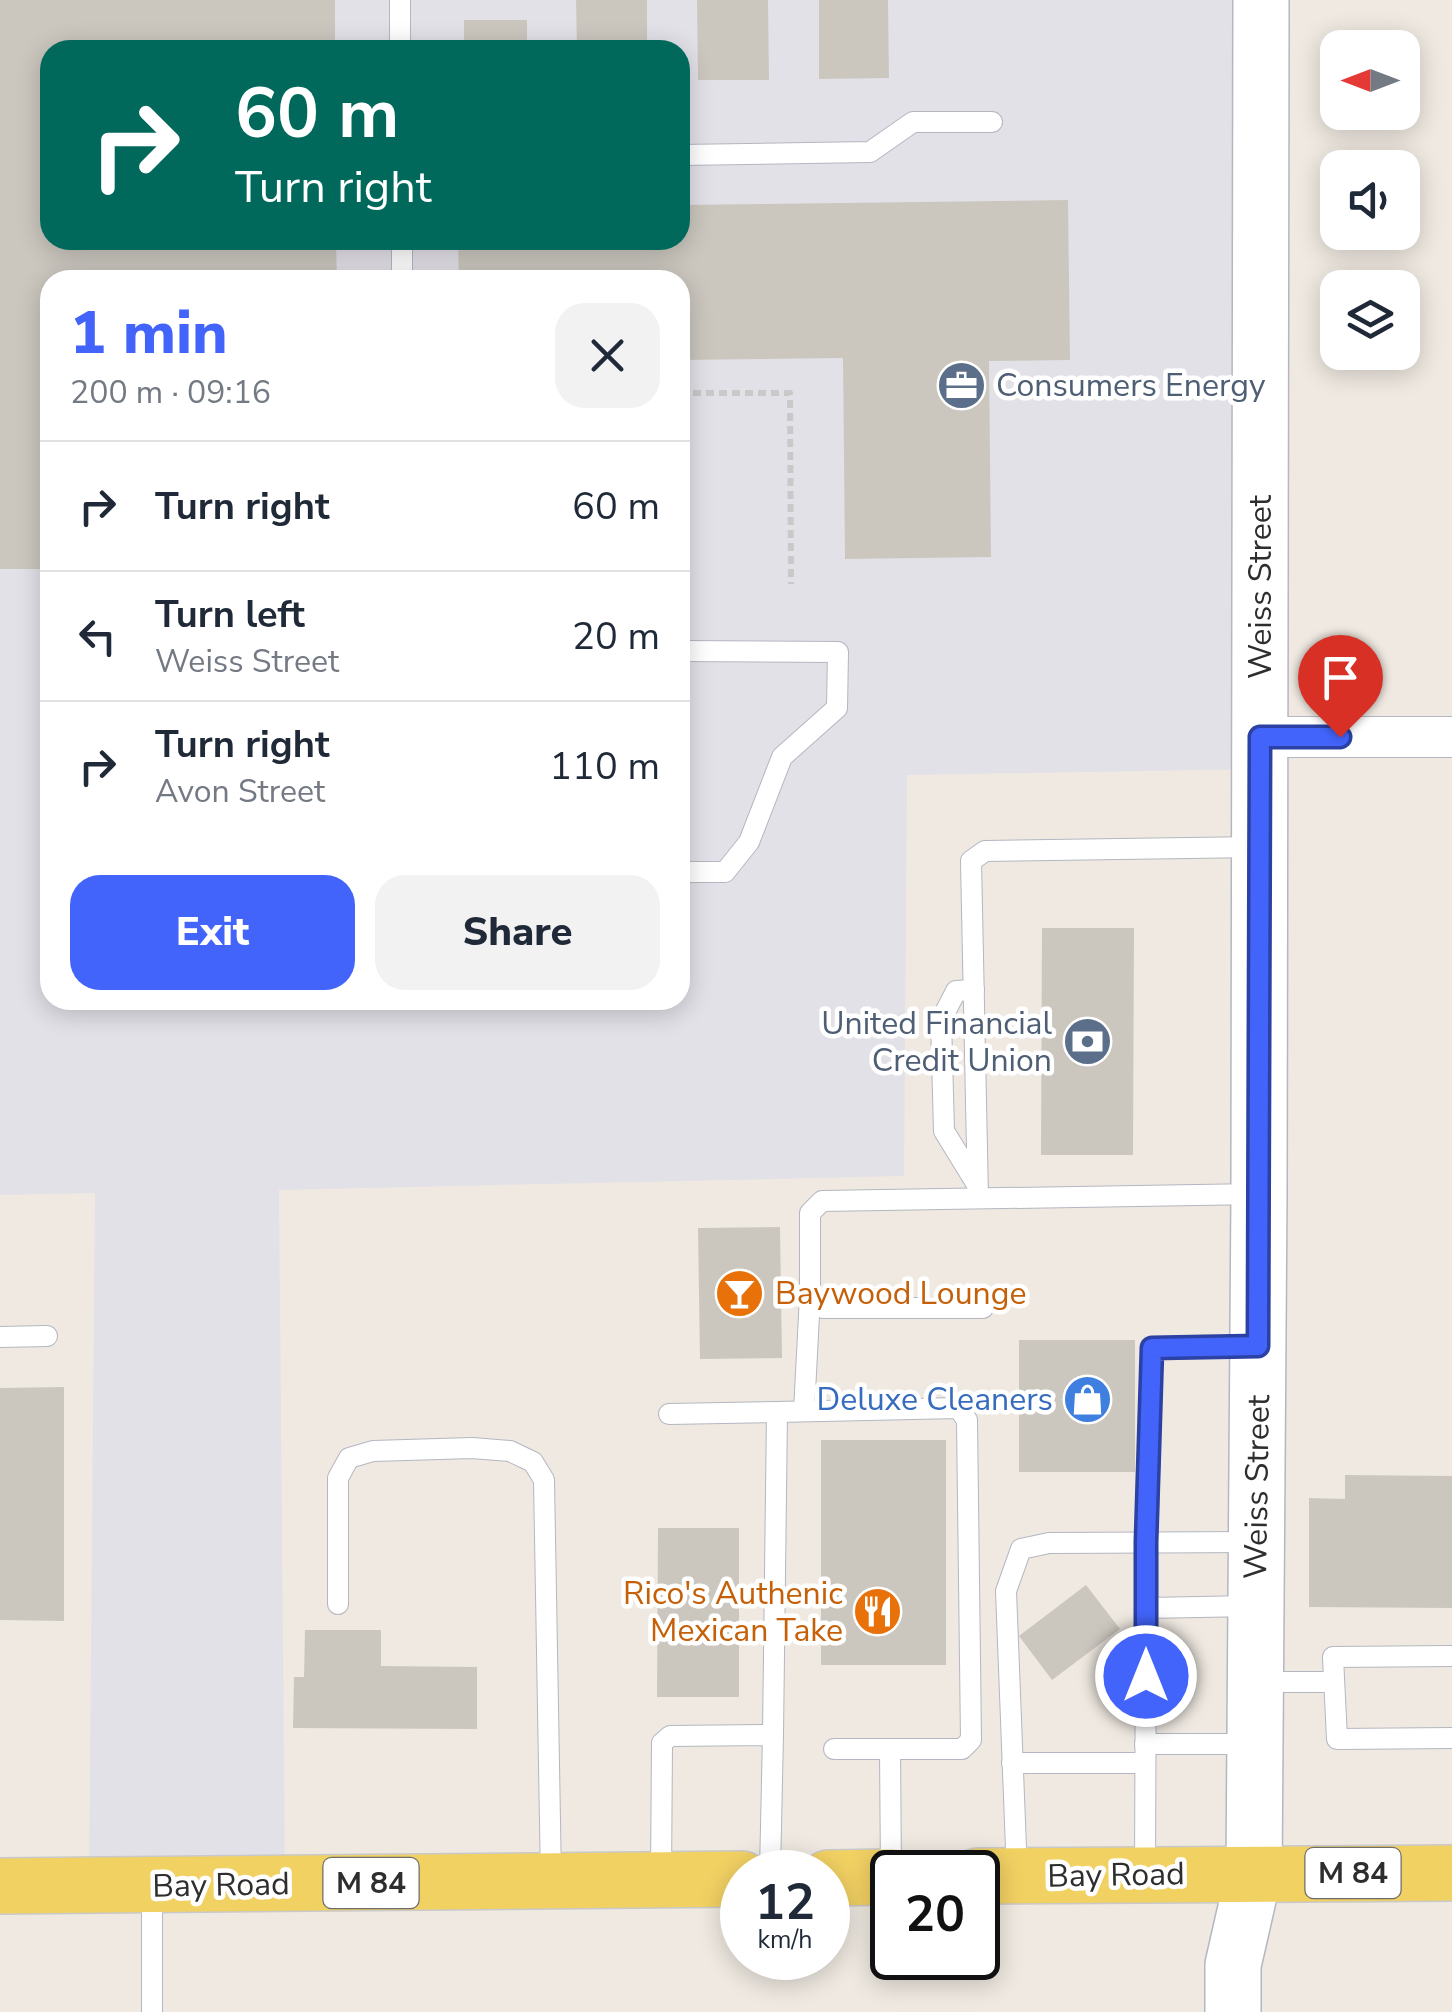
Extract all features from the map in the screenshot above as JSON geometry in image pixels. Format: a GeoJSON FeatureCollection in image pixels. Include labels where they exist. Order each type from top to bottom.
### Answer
{"type":"FeatureCollection","features":[{"type":"Feature","properties":{"kind":"main road","name":"Bay Road"},"geometry":{"type":"LineString","coordinates":[[1000,1876],[1254,1873]]}},
{"type":"Feature","properties":{"kind":"main road","name":"M 84"},"geometry":{"type":"LineString","coordinates":[[1254,1873],[1452,1873]]}},
{"type":"Feature","properties":{"kind":"main road","name":"Bay Road"},"geometry":{"type":"LineString","coordinates":[[0,1886],[720,1879]]}},
{"type":"Feature","properties":{"kind":"street","name":"Weiss Street"},"geometry":{"type":"LineString","coordinates":[[1232,2012],[1234,1965],[1254,1873],[1262,0]]}},
{"type":"Feature","properties":{"kind":"street"},"geometry":{"type":"LineString","coordinates":[[1260,737],[1452,737]]}},
{"type":"Feature","properties":{"kind":"lane"},"geometry":{"type":"LineString","coordinates":[[400,0],[400,40]]}},
{"type":"Feature","properties":{"kind":"lane"},"geometry":{"type":"LineString","coordinates":[[690,154],[870,152],[913,122],[992,122]]}},
{"type":"Feature","properties":{"kind":"lane"},"geometry":{"type":"LineString","coordinates":[[690,651],[838,652],[837,708],[782,757],[749,842],[725,872],[690,872]]}},
{"type":"Feature","properties":{"kind":"lane"},"geometry":{"type":"LineString","coordinates":[[978,1192],[972,861],[984,851],[1260,846]]}},
{"type":"Feature","properties":{"kind":"lane"},"geometry":{"type":"LineString","coordinates":[[974,990],[956,991],[941,1020],[944,1132],[978,1192]]}},
{"type":"Feature","properties":{"kind":"lane"},"geometry":{"type":"LineString","coordinates":[[804,1411],[810,1213],[822,1201],[978,1192],[1259,1194]]}},
{"type":"Feature","properties":{"kind":"lane"},"geometry":{"type":"LineString","coordinates":[[810,1296],[822,1308],[983,1308]]}},
{"type":"Feature","properties":{"kind":"lane"},"geometry":{"type":"LineString","coordinates":[[0,1337],[47,1336]]}},
{"type":"Feature","properties":{"kind":"lane"},"geometry":{"type":"LineString","coordinates":[[1145,1874],[1146,1542],[1152,1348],[1258,1346]]}},
{"type":"Feature","properties":{"kind":"lane"},"geometry":{"type":"LineString","coordinates":[[669,1414],[958,1408],[967,1420],[971,1740],[962,1749],[834,1748]]}},
{"type":"Feature","properties":{"kind":"lane"},"geometry":{"type":"LineString","coordinates":[[771,1850],[777,1412]]}},
{"type":"Feature","properties":{"kind":"lane"},"geometry":{"type":"LineString","coordinates":[[338,1604],[338,1478],[349,1458],[372,1450],[472,1448],[510,1452],[533,1462],[544,1480],[551,1881]]}},
{"type":"Feature","properties":{"kind":"lane"},"geometry":{"type":"LineString","coordinates":[[1000,1853],[1012,1763],[1006,1591],[1021,1550],[1049,1542],[1256,1542]]}},
{"type":"Feature","properties":{"kind":"lane"},"geometry":{"type":"LineString","coordinates":[[1146,1608],[1256,1606]]}},
{"type":"Feature","properties":{"kind":"lane"},"geometry":{"type":"LineString","coordinates":[[1452,1656],[1333,1656],[1337,1740],[1452,1738]]}},
{"type":"Feature","properties":{"kind":"lane"},"geometry":{"type":"LineString","coordinates":[[1256,1682],[1334,1682]]}},
{"type":"Feature","properties":{"kind":"lane"},"geometry":{"type":"LineString","coordinates":[[661,1880],[662,1743],[670,1736],[774,1735]]}},
{"type":"Feature","properties":{"kind":"lane"},"geometry":{"type":"LineString","coordinates":[[1012,1763],[1255,1744]]}},
{"type":"Feature","properties":{"kind":"lane"},"geometry":{"type":"LineString","coordinates":[[890,1748],[892,1850]]}},
{"type":"Feature","properties":{"kind":"lane"},"geometry":{"type":"LineString","coordinates":[[152,1886],[152,2012]]}},
{"type":"Feature","properties":{"kind":"path"},"geometry":{"type":"LineString","coordinates":[[690,393],[790,393],[791,584]]}},
{"type":"Feature","properties":{"kind":"shaded area","name":"Consumers Energy"},"geometry":{"type":"Polygon","coordinates":[[[0,0],[1261,0],[1260,769],[907,775],[904,1176],[279,1190],[285,1884],[89,1886],[95,1193],[0,1195],[0,0]]]}},
{"type":"Feature","properties":{"kind":"building"},"geometry":{"type":"Polygon","coordinates":[[[0,0],[335,0],[335,40],[40,40],[40,250],[336,250],[337,270],[40,270],[40,569],[0,569],[0,0]]]}},
{"type":"Feature","properties":{"kind":"building"},"geometry":{"type":"Polygon","coordinates":[[[576,0],[647,0],[647,40],[577,40],[576,0]]]}},
{"type":"Feature","properties":{"kind":"building"},"geometry":{"type":"Polygon","coordinates":[[[697,0],[768,0],[769,80],[698,80],[697,0]]]}},
{"type":"Feature","properties":{"kind":"building"},"geometry":{"type":"Polygon","coordinates":[[[819,0],[888,0],[889,78],[819,79],[819,0]]]}},
{"type":"Feature","properties":{"kind":"building"},"geometry":{"type":"Polygon","coordinates":[[[464,20],[527,20],[527,40],[464,40],[464,20]]]}},
{"type":"Feature","properties":{"kind":"building"},"geometry":{"type":"Polygon","coordinates":[[[1068,200],[1070,360],[989,361],[991,557],[845,559],[843,358],[690,360],[690,270],[459,270],[458,250],[690,250],[690,205],[1068,200]]]}},
{"type":"Feature","properties":{"kind":"building","name":"United Financial Credit Union"},"geometry":{"type":"Polygon","coordinates":[[[1042,928],[1134,928],[1133,1155],[1041,1155],[1042,928]]]}},
{"type":"Feature","properties":{"kind":"building","name":"Baywood Lounge"},"geometry":{"type":"Polygon","coordinates":[[[780,1227],[782,1358],[700,1359],[698,1228],[780,1227]]]}},
{"type":"Feature","properties":{"kind":"building"},"geometry":{"type":"Polygon","coordinates":[[[1019,1340],[1135,1340],[1135,1472],[1019,1472],[1019,1340]]]}},
{"type":"Feature","properties":{"kind":"building"},"geometry":{"type":"Polygon","coordinates":[[[64,1387],[64,1621],[0,1620],[0,1388],[64,1387]]]}},
{"type":"Feature","properties":{"kind":"building"},"geometry":{"type":"Polygon","coordinates":[[[821,1440],[946,1440],[946,1665],[821,1665],[821,1440]]]}},
{"type":"Feature","properties":{"kind":"building"},"geometry":{"type":"Polygon","coordinates":[[[1345,1475],[1452,1476],[1452,1608],[1309,1607],[1309,1498],[1345,1499],[1345,1475]]]}},
{"type":"Feature","properties":{"kind":"building"},"geometry":{"type":"Polygon","coordinates":[[[658,1528],[739,1528],[739,1697],[657,1697],[658,1528]]]}},
{"type":"Feature","properties":{"kind":"building"},"geometry":{"type":"Polygon","coordinates":[[[1086,1585],[1120,1629],[1052,1680],[1019,1636],[1086,1585]]]}},
{"type":"Feature","properties":{"kind":"building"},"geometry":{"type":"Polygon","coordinates":[[[305,1630],[381,1630],[381,1666],[477,1667],[477,1729],[293,1728],[294,1677],[304,1677],[305,1630]]]}},
{"type":"Feature","properties":{"kind":"place","name":"Consumers Energy"},"geometry":{"type":"Point","coordinates":[961,385]}},
{"type":"Feature","properties":{"kind":"place","name":"United Financial Credit Union"},"geometry":{"type":"Point","coordinates":[1087,1041]}},
{"type":"Feature","properties":{"kind":"place","name":"Baywood Lounge"},"geometry":{"type":"Point","coordinates":[740,1293]}},
{"type":"Feature","properties":{"kind":"place","name":"Deluxe Cleaners"},"geometry":{"type":"Point","coordinates":[1088,1399]}},
{"type":"Feature","properties":{"kind":"place","name":"Rico's Authenic Mexican Take"},"geometry":{"type":"Point","coordinates":[878,1611]}},
{"type":"Feature","properties":{"kind":"route"},"geometry":{"type":"LineString","coordinates":[[1146,1676],[1152,1348],[1258,1346],[1260,737],[1340,737]]}}]}
